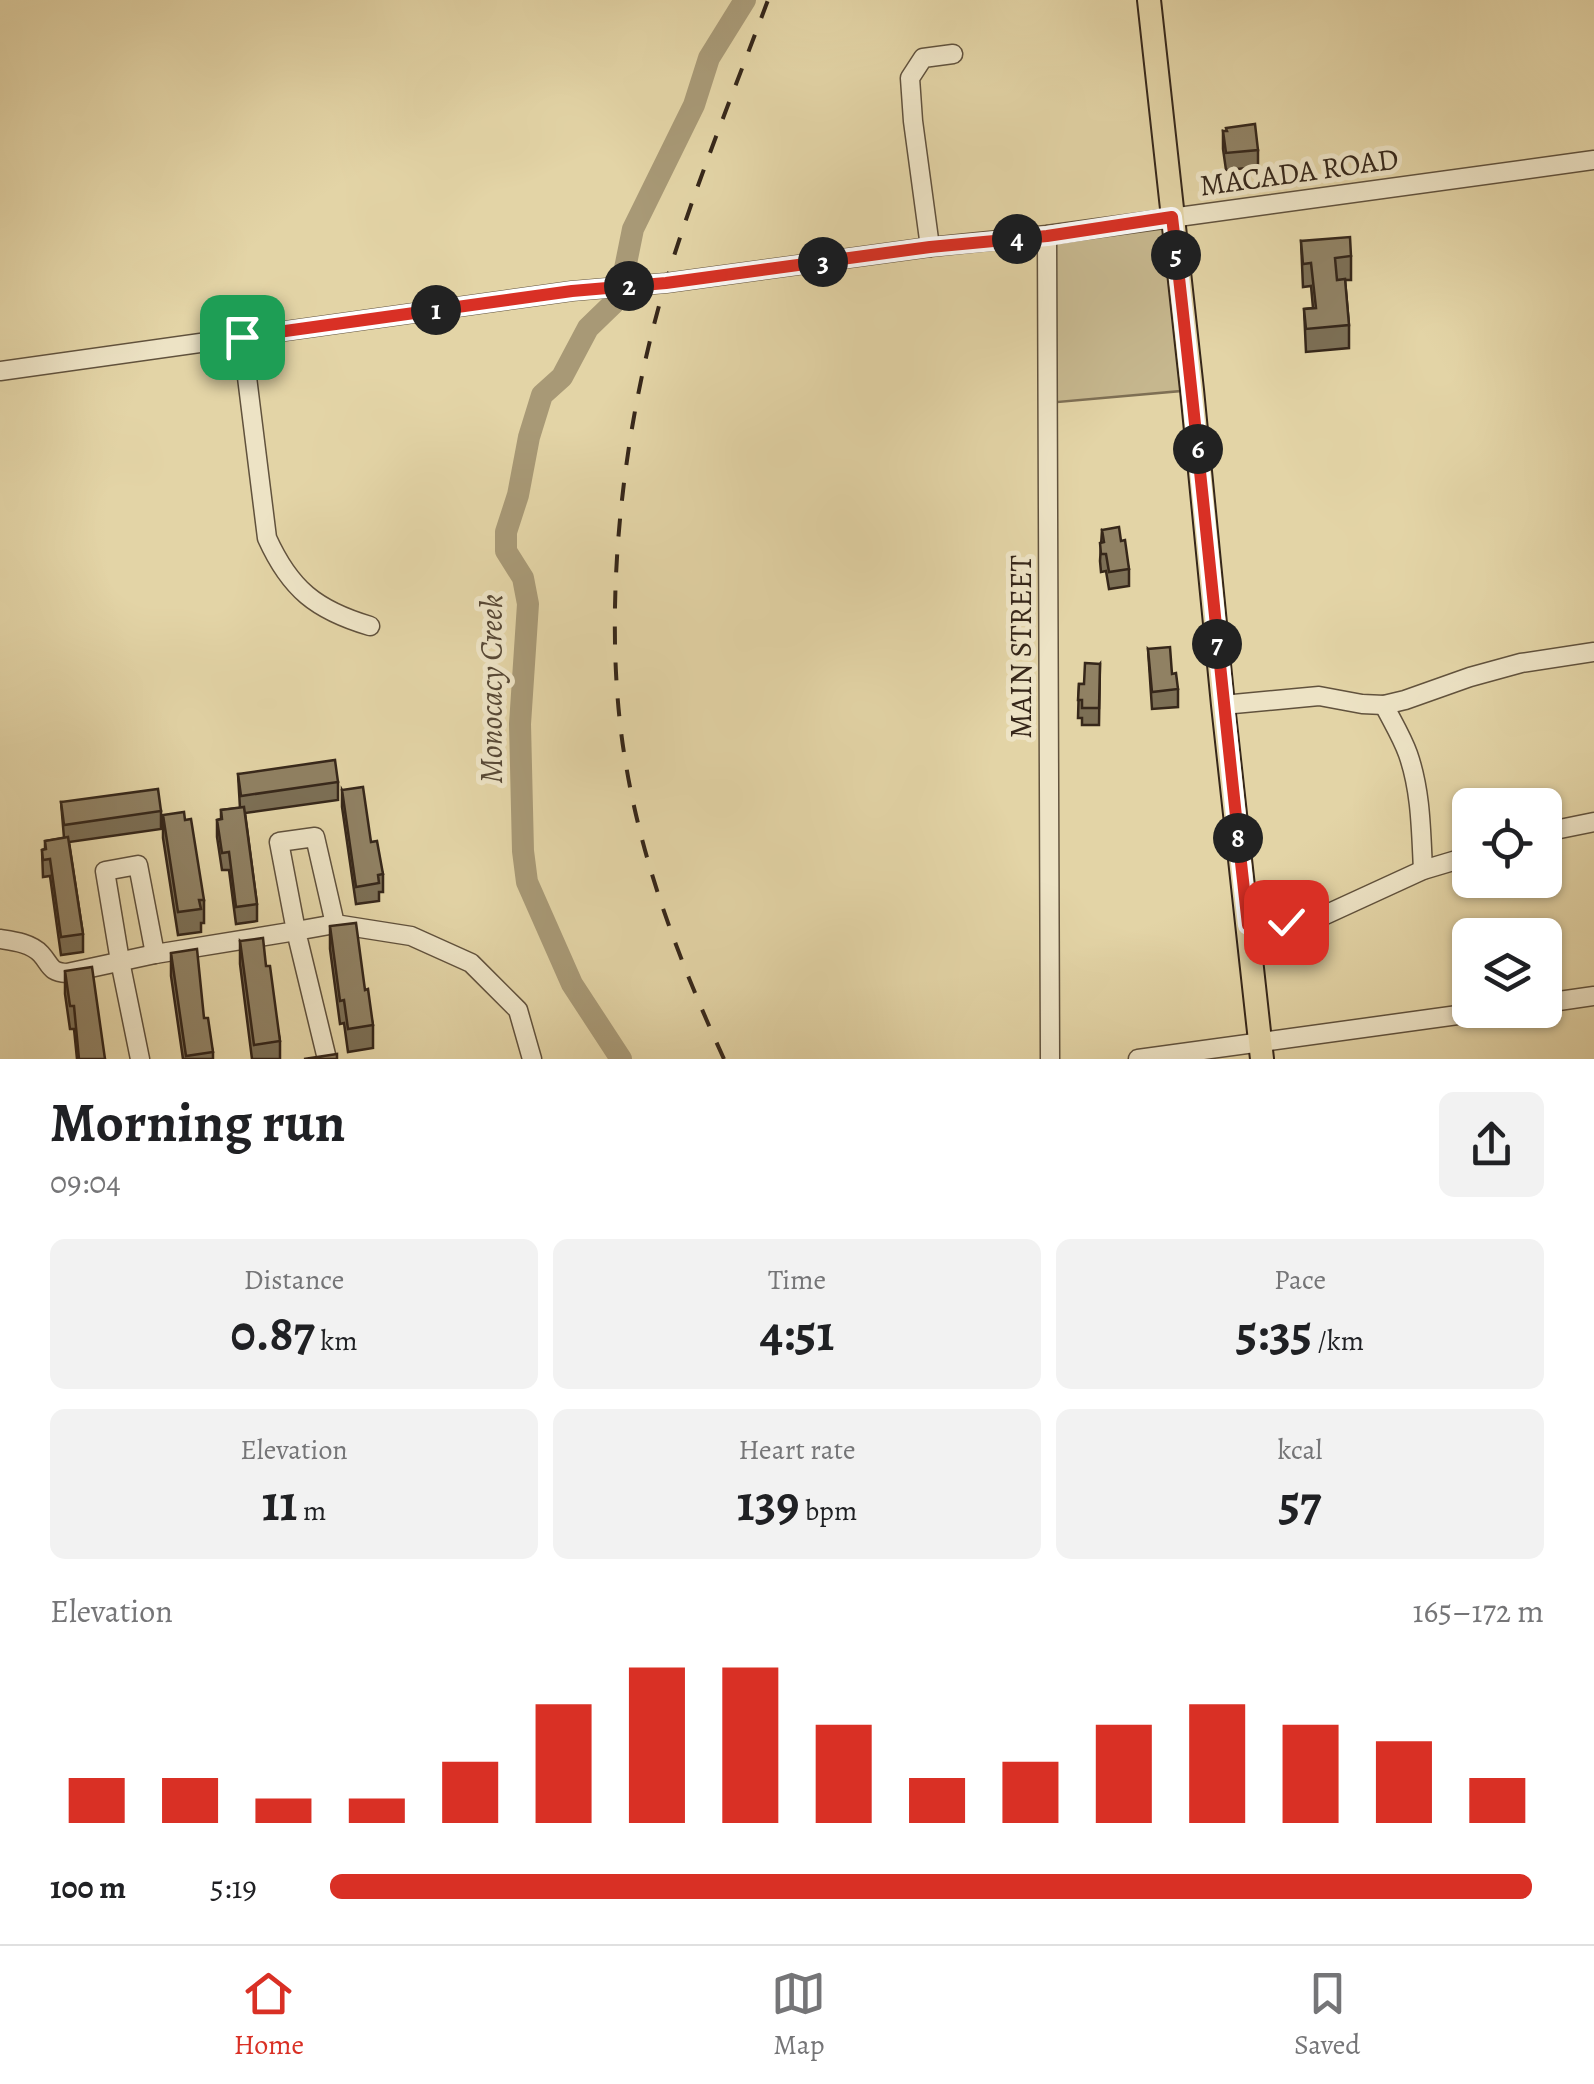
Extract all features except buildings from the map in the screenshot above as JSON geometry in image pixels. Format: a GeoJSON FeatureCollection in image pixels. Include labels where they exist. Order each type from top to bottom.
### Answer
{"type":"FeatureCollection","features":[{"type":"Feature","properties":{"kind":"main road"},"geometry":{"type":"LineString","coordinates":[[1148,0],[1261,1051]]}},
{"type":"Feature","properties":{"kind":"street"},"geometry":{"type":"LineString","coordinates":[[930,247],[912,121],[910,78],[922,58],[953,54]]}},
{"type":"Feature","properties":{"kind":"street","name":"MACADA ROAD"},"geometry":{"type":"LineString","coordinates":[[0,371],[572,291],[1047,236],[1594,160]]}},
{"type":"Feature","properties":{"kind":"street","name":"MAIN STREET"},"geometry":{"type":"LineString","coordinates":[[1047,236],[1050,1059]]}},
{"type":"Feature","properties":{"kind":"street"},"geometry":{"type":"LineString","coordinates":[[242,337],[267,538],[277,560],[301,590],[327,611],[370,626]]}},
{"type":"Feature","properties":{"kind":"street"},"geometry":{"type":"LineString","coordinates":[[1223,705],[1319,696],[1384,704],[1522,663],[1594,652]]}},
{"type":"Feature","properties":{"kind":"street"},"geometry":{"type":"LineString","coordinates":[[1384,704],[1413,770],[1423,870]]}},
{"type":"Feature","properties":{"kind":"street"},"geometry":{"type":"LineString","coordinates":[[1562,829],[1594,822]]}},
{"type":"Feature","properties":{"kind":"street"},"geometry":{"type":"LineString","coordinates":[[327,1059],[296,931],[280,842],[315,836],[335,924]]}},
{"type":"Feature","properties":{"kind":"street"},"geometry":{"type":"LineString","coordinates":[[1248,925],[1324,915],[1423,870],[1452,861]]}},
{"type":"Feature","properties":{"kind":"street"},"geometry":{"type":"LineString","coordinates":[[140,1059],[105,871],[138,864],[156,954]]}},
{"type":"Feature","properties":{"kind":"street"},"geometry":{"type":"LineString","coordinates":[[0,938],[28,944],[56,972],[67,973],[335,924],[410,936],[471,963],[518,1010],[532,1059]]}},
{"type":"Feature","properties":{"kind":"street"},"geometry":{"type":"LineString","coordinates":[[1562,1001],[1594,996]]}},
{"type":"Feature","properties":{"kind":"street"},"geometry":{"type":"LineString","coordinates":[[1138,1059],[1261,1051],[1452,1017]]}},
{"type":"Feature","properties":{"kind":"shaded area"},"geometry":{"type":"Polygon","coordinates":[[[1172,217],[1192,390],[1047,403],[1047,236],[1172,217]]]}},
{"type":"Feature","properties":{"kind":"waterway","name":"Monocacy Creek"},"geometry":{"type":"LineString","coordinates":[[621,1059],[572,984],[527,882],[520,724],[528,604],[523,578],[506,551],[506,532],[542,395],[562,377],[588,328],[619,298],[633,229],[694,105],[709,58],[745,0]]}},
{"type":"Feature","properties":{"kind":"railway"},"geometry":{"type":"LineString","coordinates":[[724,1059],[665,915],[633,803],[618,708],[616,586],[627,461],[650,341],[688,213],[768,0]]}},
{"type":"Feature","properties":{"kind":"route"},"geometry":{"type":"LineString","coordinates":[[242,337],[572,291],[666,283],[1172,217],[1248,925],[1286,922]]}}]}
